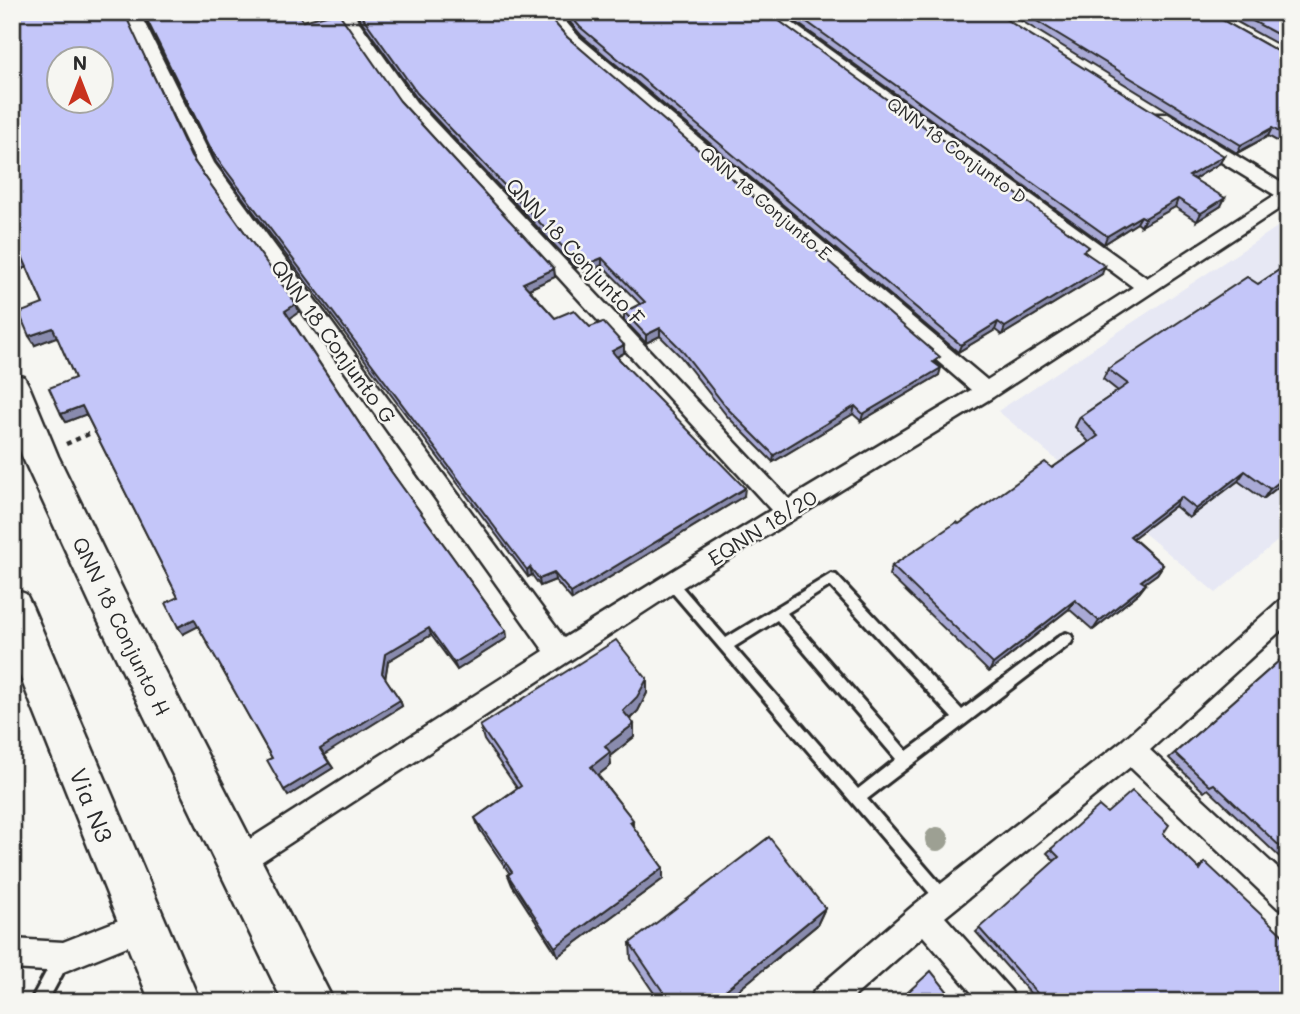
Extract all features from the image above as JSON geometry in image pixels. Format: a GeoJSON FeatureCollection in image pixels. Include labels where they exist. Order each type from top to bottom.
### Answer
{"type":"FeatureCollection","features":[{"type":"Feature","properties":{"kind":"main road","name":"QNN 18 Conjunto H"},"geometry":{"type":"LineString","coordinates":[[12,386],[26,446],[110,604],[239,863]]}},
{"type":"Feature","properties":{"kind":"main road","name":"Via N3"},"geometry":{"type":"LineString","coordinates":[[12,606],[175,1002]]}},
{"type":"Feature","properties":{"kind":"main road"},"geometry":{"type":"LineString","coordinates":[[239,863],[309,1002]]}},
{"type":"Feature","properties":{"kind":"street","name":"QNN 18 Conjunto G"},"geometry":{"type":"LineString","coordinates":[[131,12],[206,163],[561,654]]}},
{"type":"Feature","properties":{"kind":"street","name":"QNN 18 Conjunto F"},"geometry":{"type":"LineString","coordinates":[[344,12],[410,105],[786,511]]}},
{"type":"Feature","properties":{"kind":"street","name":"QNN 18 Conjunto E"},"geometry":{"type":"LineString","coordinates":[[549,12],[574,40],[986,391]]}},
{"type":"Feature","properties":{"kind":"street","name":"QNN 18 Conjunto D"},"geometry":{"type":"LineString","coordinates":[[767,12],[1147,288]]}},
{"type":"Feature","properties":{"kind":"street"},"geometry":{"type":"LineString","coordinates":[[1149,109],[1288,195]]}},
{"type":"Feature","properties":{"kind":"street","name":"EQNN 18/20"},"geometry":{"type":"LineString","coordinates":[[239,863],[670,583],[986,391],[1288,195]]}},
{"type":"Feature","properties":{"kind":"street"},"geometry":{"type":"LineString","coordinates":[[825,1002],[934,907],[1131,750],[1288,608]]}},
{"type":"Feature","properties":{"kind":"street"},"geometry":{"type":"LineString","coordinates":[[1131,750],[1288,898]]}},
{"type":"Feature","properties":{"kind":"street"},"geometry":{"type":"LineString","coordinates":[[934,907],[1000,1002]]}},
{"type":"Feature","properties":{"kind":"street"},"geometry":{"type":"LineString","coordinates":[[12,954],[63,957],[142,926]]}},
{"type":"Feature","properties":{"kind":"lane"},"geometry":{"type":"LineString","coordinates":[[725,646],[831,579],[962,719]]}},
{"type":"Feature","properties":{"kind":"lane"},"geometry":{"type":"LineString","coordinates":[[670,583],[857,799],[934,907]]}},
{"type":"Feature","properties":{"kind":"lane"},"geometry":{"type":"LineString","coordinates":[[778,612],[907,761]]}},
{"type":"Feature","properties":{"kind":"lane"},"geometry":{"type":"LineString","coordinates":[[857,799],[1066,639]]}},
{"type":"Feature","properties":{"kind":"lane"},"geometry":{"type":"LineString","coordinates":[[38,1002],[63,957]]}},
{"type":"Feature","properties":{"kind":"path"},"geometry":{"type":"LineString","coordinates":[[26,446],[102,429]]}},
{"type":"Feature","properties":{"kind":"shaded area"},"geometry":{"type":"Polygon","coordinates":[[[1288,220],[1288,532],[1216,593],[998,411],[1288,220]]]}},
{"type":"Feature","properties":{"kind":"building"},"geometry":{"type":"Polygon","coordinates":[[[12,12],[124,12],[191,157],[296,304],[285,311],[390,470],[506,631],[454,663],[429,628],[385,654],[382,673],[400,700],[320,749],[329,763],[284,790],[267,760],[272,758],[194,619],[178,627],[166,603],[178,597],[82,406],[61,414],[49,388],[75,378],[53,328],[29,336],[19,313],[43,304],[23,258],[12,262],[12,12]]]}},
{"type":"Feature","properties":{"kind":"building"},"geometry":{"type":"Polygon","coordinates":[[[143,12],[297,12],[303,21],[338,12],[400,101],[554,269],[523,283],[555,318],[574,310],[590,327],[603,322],[624,345],[612,351],[616,356],[745,488],[571,593],[554,573],[539,579],[530,567],[527,570],[213,153],[143,12]]]}},
{"type":"Feature","properties":{"kind":"building"},"geometry":{"type":"Polygon","coordinates":[[[359,12],[545,12],[567,37],[940,357],[933,362],[941,368],[863,414],[855,406],[774,455],[727,408],[680,348],[660,328],[646,335],[624,312],[645,302],[602,258],[585,265],[579,259],[575,260],[417,93],[359,12]]]}},
{"type":"Feature","properties":{"kind":"building"},"geometry":{"type":"Polygon","coordinates":[[[567,12],[767,12],[1089,247],[1083,251],[1105,266],[1005,327],[998,322],[961,345],[580,27],[567,12]]]}},
{"type":"Feature","properties":{"kind":"building"},"geometry":{"type":"Polygon","coordinates":[[[793,12],[994,12],[1224,156],[1189,176],[1225,198],[1201,213],[1178,199],[1107,236],[793,12]]]}},
{"type":"Feature","properties":{"kind":"building"},"geometry":{"type":"Polygon","coordinates":[[[1022,12],[1208,12],[1288,57],[1288,137],[1272,128],[1241,145],[1022,12]]]}},
{"type":"Feature","properties":{"kind":"building"},"geometry":{"type":"Polygon","coordinates":[[[1236,12],[1288,12],[1288,40],[1236,12]]]}},
{"type":"Feature","properties":{"kind":"building"},"geometry":{"type":"Polygon","coordinates":[[[1288,264],[1288,475],[1270,489],[1245,471],[1196,509],[1181,497],[1130,536],[1163,565],[1141,581],[1146,584],[1099,621],[1075,600],[993,664],[892,566],[957,522],[959,524],[1045,462],[1052,468],[1098,436],[1080,417],[1128,384],[1108,369],[1247,277],[1258,284],[1288,264]]]}},
{"type":"Feature","properties":{"kind":"building"},"geometry":{"type":"Polygon","coordinates":[[[616,640],[647,679],[637,697],[623,711],[634,724],[605,746],[610,752],[591,767],[633,820],[630,822],[663,868],[555,947],[508,875],[512,872],[475,818],[521,786],[480,726],[616,640]]]}},
{"type":"Feature","properties":{"kind":"building"},"geometry":{"type":"Polygon","coordinates":[[[1288,653],[1288,854],[1214,784],[1210,786],[1175,753],[1288,653]]]}},
{"type":"Feature","properties":{"kind":"building"},"geometry":{"type":"Polygon","coordinates":[[[1132,791],[1169,825],[1163,834],[1200,870],[1205,862],[1288,940],[1288,1002],[1045,1002],[979,928],[1059,857],[1051,849],[1099,806],[1107,813],[1132,791]]]}},
{"type":"Feature","properties":{"kind":"building"},"geometry":{"type":"Polygon","coordinates":[[[769,837],[825,908],[711,1002],[670,1002],[630,943],[769,837]]]}},
{"type":"Feature","properties":{"kind":"building"},"geometry":{"type":"Polygon","coordinates":[[[931,971],[956,1002],[897,1002],[931,971]]]}}]}
